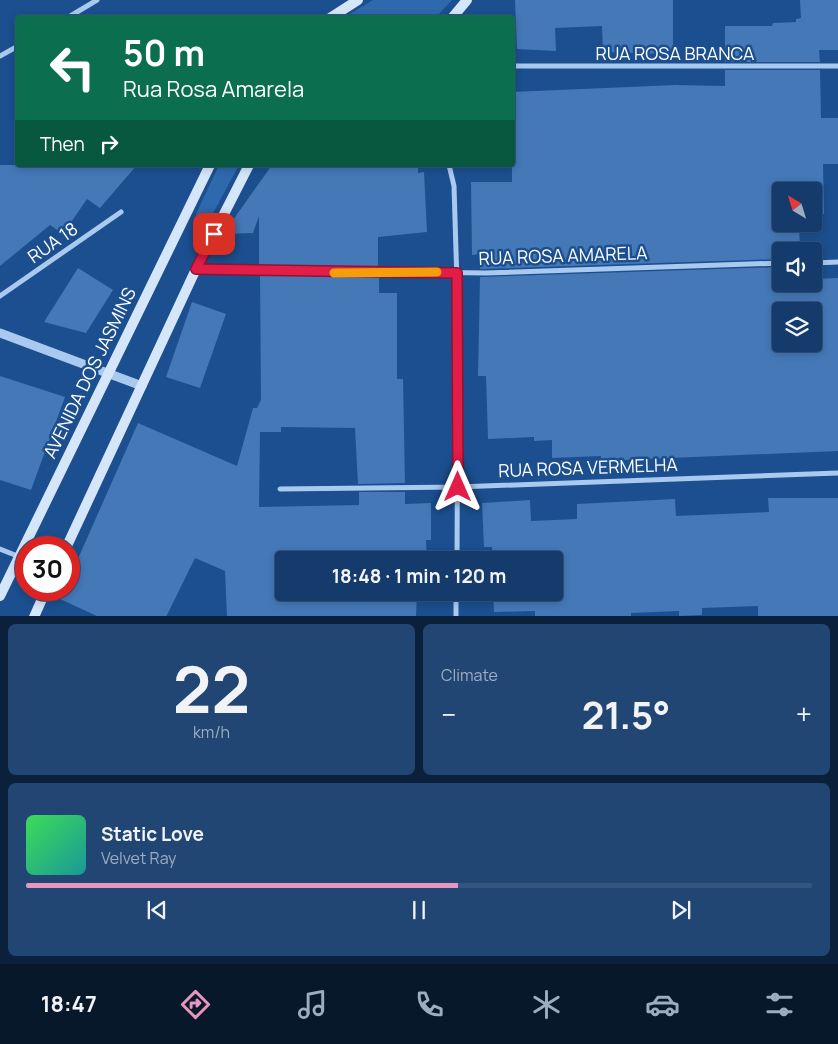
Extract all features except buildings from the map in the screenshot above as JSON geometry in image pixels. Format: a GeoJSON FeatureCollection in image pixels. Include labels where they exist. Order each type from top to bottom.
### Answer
{"type":"FeatureCollection","features":[{"type":"Feature","properties":{"kind":"main road"},"geometry":{"type":"LineString","coordinates":[[335,15],[358,0]]}},
{"type":"Feature","properties":{"kind":"main road"},"geometry":{"type":"LineString","coordinates":[[454,15],[467,0]]}},
{"type":"Feature","properties":{"kind":"main road","name":"AVENIDA DOS JASMINS"},"geometry":{"type":"LineString","coordinates":[[30,536],[209,167]]}},
{"type":"Feature","properties":{"kind":"main road"},"geometry":{"type":"LineString","coordinates":[[72,536],[196,269],[249,167]]}},
{"type":"Feature","properties":{"kind":"main road","name":"AVENIDA DOS JASMINS"},"geometry":{"type":"LineString","coordinates":[[0,596],[15,567]]}},
{"type":"Feature","properties":{"kind":"main road"},"geometry":{"type":"LineString","coordinates":[[34,616],[41,601]]}},
{"type":"Feature","properties":{"kind":"street"},"geometry":{"type":"LineString","coordinates":[[71,15],[98,0]]}},
{"type":"Feature","properties":{"kind":"street"},"geometry":{"type":"LineString","coordinates":[[0,56],[15,48]]}},
{"type":"Feature","properties":{"kind":"street","name":"RUA ROSA BRANCA"},"geometry":{"type":"LineString","coordinates":[[515,66],[838,66]]}},
{"type":"Feature","properties":{"kind":"street"},"geometry":{"type":"LineString","coordinates":[[449,167],[454,186],[457,273],[458,487],[456,551]]}},
{"type":"Feature","properties":{"kind":"street","name":"RUA 18"},"geometry":{"type":"LineString","coordinates":[[0,296],[121,212]]}},
{"type":"Feature","properties":{"kind":"street"},"geometry":{"type":"LineString","coordinates":[[822,263],[838,262]]}},
{"type":"Feature","properties":{"kind":"street","name":"RUA ROSA AMARELA"},"geometry":{"type":"LineString","coordinates":[[196,269],[457,273],[772,263]]}},
{"type":"Feature","properties":{"kind":"street"},"geometry":{"type":"LineString","coordinates":[[0,333],[142,386]]}},
{"type":"Feature","properties":{"kind":"street","name":"RUA ROSA VERMELHA"},"geometry":{"type":"LineString","coordinates":[[280,489],[458,487],[838,473]]}},
{"type":"Feature","properties":{"kind":"street"},"geometry":{"type":"LineString","coordinates":[[0,549],[15,555]]}},
{"type":"Feature","properties":{"kind":"street"},"geometry":{"type":"LineString","coordinates":[[456,601],[456,616]]}},
{"type":"Feature","properties":{"kind":"shaded area"},"geometry":{"type":"Polygon","coordinates":[[[373,0],[452,0],[438,15],[348,15],[373,0]]]}},
{"type":"Feature","properties":{"kind":"shaded area"},"geometry":{"type":"Polygon","coordinates":[[[218,167],[238,167],[210,219],[199,222],[196,214],[218,167]]]}},
{"type":"Feature","properties":{"kind":"slow traffic"},"geometry":{"type":"LineString","coordinates":[[334,273],[437,272]]}},
{"type":"Feature","properties":{"kind":"route"},"geometry":{"type":"LineString","coordinates":[[214,234],[196,269],[346,273],[395,271],[457,273],[458,487]]}}]}
